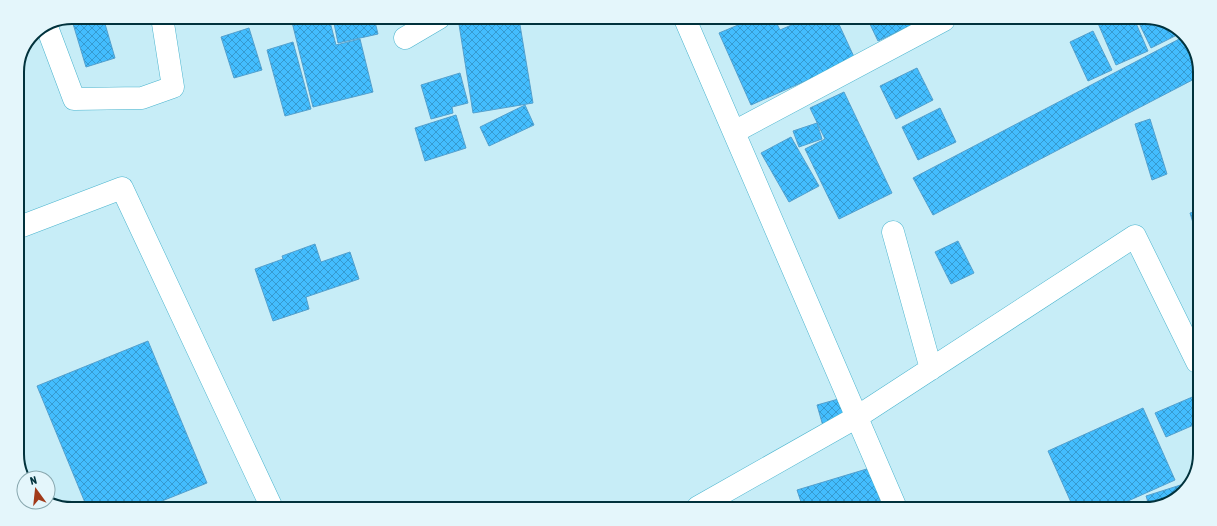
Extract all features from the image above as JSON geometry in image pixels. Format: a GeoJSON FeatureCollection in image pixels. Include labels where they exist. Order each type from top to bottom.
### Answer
{"type":"FeatureCollection","features":[{"type":"Feature","properties":{"kind":"street"},"geometry":{"type":"LineString","coordinates":[[48,30],[74,99],[142,98],[173,87],[163,24]]}},
{"type":"Feature","properties":{"kind":"street"},"geometry":{"type":"LineString","coordinates":[[405,38],[429,24]]}},
{"type":"Feature","properties":{"kind":"street"},"geometry":{"type":"LineString","coordinates":[[687,24],[893,502]]}},
{"type":"Feature","properties":{"kind":"street"},"geometry":{"type":"LineString","coordinates":[[734,132],[936,24]]}},
{"type":"Feature","properties":{"kind":"street"},"geometry":{"type":"LineString","coordinates":[[24,225],[122,188],[269,502]]}},
{"type":"Feature","properties":{"kind":"street"},"geometry":{"type":"LineString","coordinates":[[893,232],[930,369]]}},
{"type":"Feature","properties":{"kind":"street"},"geometry":{"type":"LineString","coordinates":[[707,502],[857,417],[1135,236],[1193,354]]}},
{"type":"Feature","properties":{"kind":"building"},"geometry":{"type":"Polygon","coordinates":[[[73,24],[105,24],[115,58],[86,67],[73,24]]]}},
{"type":"Feature","properties":{"kind":"building"},"geometry":{"type":"Polygon","coordinates":[[[292,24],[331,24],[336,45],[360,39],[373,92],[313,107],[292,24]]]}},
{"type":"Feature","properties":{"kind":"building"},"geometry":{"type":"Polygon","coordinates":[[[334,24],[376,24],[378,34],[338,43],[334,24]]]}},
{"type":"Feature","properties":{"kind":"building"},"geometry":{"type":"Polygon","coordinates":[[[459,24],[520,24],[533,103],[473,113],[459,24]]]}},
{"type":"Feature","properties":{"kind":"building"},"geometry":{"type":"Polygon","coordinates":[[[740,24],[777,24],[780,30],[794,24],[839,24],[855,59],[751,105],[719,33],[740,24]]]}},
{"type":"Feature","properties":{"kind":"building"},"geometry":{"type":"Polygon","coordinates":[[[870,24],[914,24],[878,41],[870,24]]]}},
{"type":"Feature","properties":{"kind":"building"},"geometry":{"type":"Polygon","coordinates":[[[1098,24],[1136,24],[1148,51],[1116,65],[1098,24]]]}},
{"type":"Feature","properties":{"kind":"building"},"geometry":{"type":"Polygon","coordinates":[[[1139,24],[1155,25],[1169,30],[1176,35],[1151,48],[1139,24]]]}},
{"type":"Feature","properties":{"kind":"building"},"geometry":{"type":"Polygon","coordinates":[[[249,28],[262,70],[234,78],[221,37],[249,28]]]}},
{"type":"Feature","properties":{"kind":"building"},"geometry":{"type":"Polygon","coordinates":[[[1093,31],[1112,70],[1088,81],[1070,42],[1093,31]]]}},
{"type":"Feature","properties":{"kind":"building"},"geometry":{"type":"Polygon","coordinates":[[[1180,39],[1188,51],[1192,62],[1193,80],[933,215],[913,178],[1180,39]]]}},
{"type":"Feature","properties":{"kind":"building"},"geometry":{"type":"Polygon","coordinates":[[[293,42],[311,109],[285,116],[267,50],[293,42]]]}},
{"type":"Feature","properties":{"kind":"building"},"geometry":{"type":"Polygon","coordinates":[[[917,68],[933,100],[896,119],[880,86],[917,68]]]}},
{"type":"Feature","properties":{"kind":"building"},"geometry":{"type":"Polygon","coordinates":[[[460,73],[468,103],[452,107],[453,113],[431,119],[421,85],[460,73]]]}},
{"type":"Feature","properties":{"kind":"building"},"geometry":{"type":"Polygon","coordinates":[[[844,92],[892,193],[839,219],[805,149],[825,139],[810,108],[844,92]]]}},
{"type":"Feature","properties":{"kind":"building"},"geometry":{"type":"Polygon","coordinates":[[[525,105],[534,125],[489,146],[480,127],[525,105]]]}},
{"type":"Feature","properties":{"kind":"building"},"geometry":{"type":"Polygon","coordinates":[[[940,108],[956,142],[918,160],[902,127],[940,108]]]}},
{"type":"Feature","properties":{"kind":"building"},"geometry":{"type":"Polygon","coordinates":[[[456,115],[466,148],[425,161],[415,128],[456,115]]]}},
{"type":"Feature","properties":{"kind":"building"},"geometry":{"type":"Polygon","coordinates":[[[1150,119],[1167,174],[1152,180],[1135,124],[1150,119]]]}},
{"type":"Feature","properties":{"kind":"building"},"geometry":{"type":"Polygon","coordinates":[[[817,123],[822,139],[799,147],[793,131],[817,123]]]}},
{"type":"Feature","properties":{"kind":"building"},"geometry":{"type":"Polygon","coordinates":[[[791,137],[819,186],[789,202],[761,153],[791,137]]]}},
{"type":"Feature","properties":{"kind":"building"},"geometry":{"type":"Polygon","coordinates":[[[1193,212],[1193,223],[1190,213],[1193,212]]]}},
{"type":"Feature","properties":{"kind":"building"},"geometry":{"type":"Polygon","coordinates":[[[958,241],[974,273],[951,284],[935,252],[958,241]]]}},
{"type":"Feature","properties":{"kind":"building"},"geometry":{"type":"Polygon","coordinates":[[[315,244],[321,262],[350,252],[359,279],[306,297],[309,309],[273,321],[255,269],[283,259],[282,256],[315,244]]]}},
{"type":"Feature","properties":{"kind":"building"},"geometry":{"type":"Polygon","coordinates":[[[148,341],[207,483],[160,502],[85,502],[37,386],[148,341]]]}},
{"type":"Feature","properties":{"kind":"building"},"geometry":{"type":"Polygon","coordinates":[[[1193,397],[1193,425],[1166,437],[1155,413],[1193,397]]]}},
{"type":"Feature","properties":{"kind":"building"},"geometry":{"type":"Polygon","coordinates":[[[842,398],[848,419],[823,426],[817,405],[842,398]]]}},
{"type":"Feature","properties":{"kind":"building"},"geometry":{"type":"Polygon","coordinates":[[[1143,408],[1175,480],[1126,502],[1071,502],[1048,451],[1143,408]]]}},
{"type":"Feature","properties":{"kind":"building"},"geometry":{"type":"Polygon","coordinates":[[[870,468],[880,502],[801,502],[797,490],[870,468]]]}},
{"type":"Feature","properties":{"kind":"building"},"geometry":{"type":"Polygon","coordinates":[[[1182,484],[1172,494],[1158,500],[1148,502],[1146,496],[1182,484]]]}}]}
